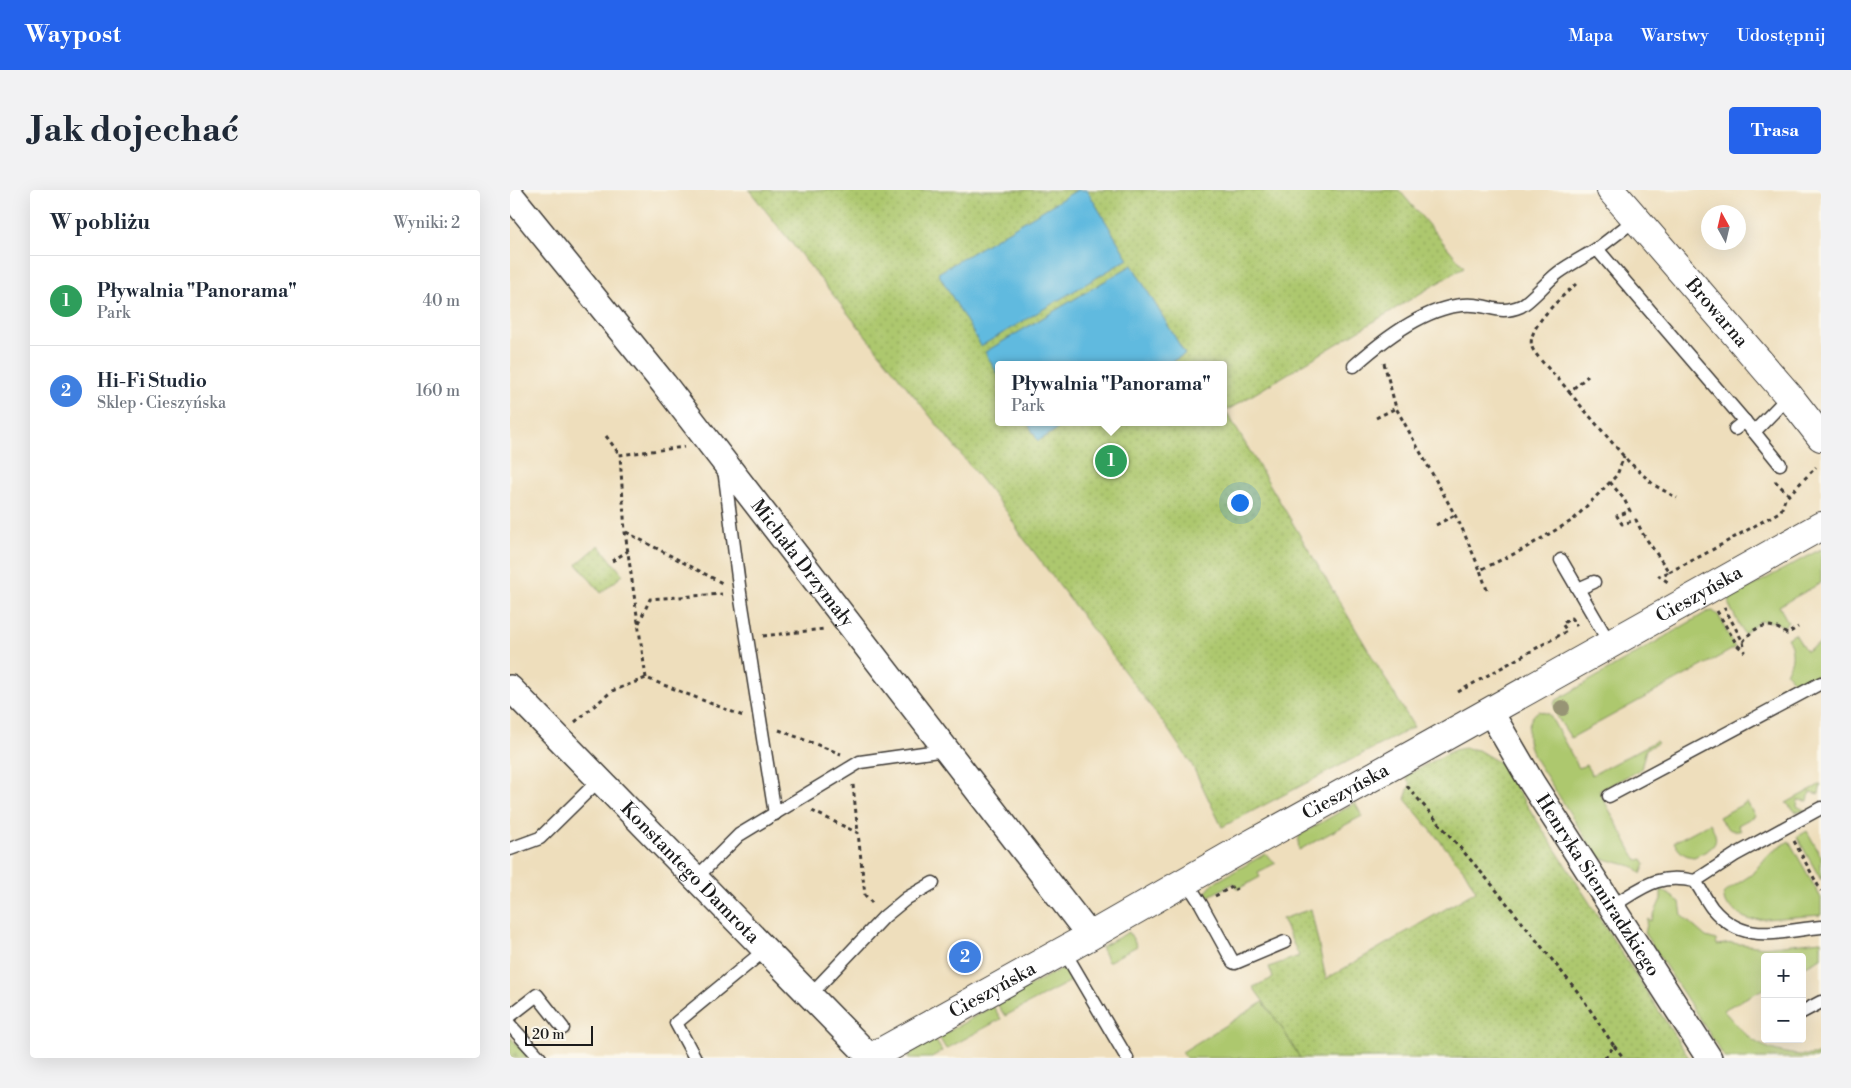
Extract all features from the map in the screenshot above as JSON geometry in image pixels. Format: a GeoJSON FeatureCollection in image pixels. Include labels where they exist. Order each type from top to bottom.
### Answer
{"type":"FeatureCollection","features":[{"type":"Feature","properties":{"kind":"street","name":"Browarna"},"geometry":{"type":"LineString","coordinates":[[1611,190],[1789,396],[1821,438]]}},
{"type":"Feature","properties":{"kind":"street","name":"Michała Drzymały"},"geometry":{"type":"LineString","coordinates":[[510,194],[658,376],[1090,936]]}},
{"type":"Feature","properties":{"kind":"street","name":"Cieszyńska"},"geometry":{"type":"LineString","coordinates":[[871,1058],[1821,526]]}},
{"type":"Feature","properties":{"kind":"street","name":"Konstantego Damrota"},"geometry":{"type":"LineString","coordinates":[[510,688],[871,1058]]}},
{"type":"Feature","properties":{"kind":"street","name":"Henryka Siemiradzkiego"},"geometry":{"type":"LineString","coordinates":[[1490,710],[1532,783],[1709,1058]]}},
{"type":"Feature","properties":{"kind":"lane"},"geometry":{"type":"LineString","coordinates":[[1354,366],[1379,344],[1415,321],[1439,309],[1473,305],[1498,311],[1522,305],[1557,273],[1597,249],[1636,219]]}},
{"type":"Feature","properties":{"kind":"lane"},"geometry":{"type":"LineString","coordinates":[[1597,249],[1740,425],[1754,432],[1780,464]]}},
{"type":"Feature","properties":{"kind":"lane"},"geometry":{"type":"LineString","coordinates":[[1754,432],[1789,396]]}},
{"type":"Feature","properties":{"kind":"lane"},"geometry":{"type":"LineString","coordinates":[[716,452],[748,638],[775,814]]}},
{"type":"Feature","properties":{"kind":"lane"},"geometry":{"type":"LineString","coordinates":[[1561,560],[1610,644]]}},
{"type":"Feature","properties":{"kind":"lane"},"geometry":{"type":"LineString","coordinates":[[1578,589],[1594,582]]}},
{"type":"Feature","properties":{"kind":"lane"},"geometry":{"type":"LineString","coordinates":[[1609,796],[1821,683]]}},
{"type":"Feature","properties":{"kind":"lane"},"geometry":{"type":"LineString","coordinates":[[696,878],[739,835],[855,764],[945,750]]}},
{"type":"Feature","properties":{"kind":"lane"},"geometry":{"type":"LineString","coordinates":[[510,849],[540,838],[600,780]]}},
{"type":"Feature","properties":{"kind":"lane"},"geometry":{"type":"LineString","coordinates":[[1612,906],[1652,882],[1678,878],[1695,881],[1735,855],[1821,808]]}},
{"type":"Feature","properties":{"kind":"lane"},"geometry":{"type":"LineString","coordinates":[[1186,881],[1233,962],[1235,963],[1285,942]]}},
{"type":"Feature","properties":{"kind":"lane"},"geometry":{"type":"LineString","coordinates":[[1695,881],[1710,906],[1739,929],[1760,934],[1821,927]]}},
{"type":"Feature","properties":{"kind":"lane"},"geometry":{"type":"LineString","coordinates":[[810,995],[884,917],[907,898],[933,883]]}},
{"type":"Feature","properties":{"kind":"lane"},"geometry":{"type":"LineString","coordinates":[[695,1058],[676,1023],[765,950]]}},
{"type":"Feature","properties":{"kind":"lane"},"geometry":{"type":"LineString","coordinates":[[1064,951],[1126,1058]]}},
{"type":"Feature","properties":{"kind":"lane"},"geometry":{"type":"LineString","coordinates":[[510,1016],[536,996],[563,1028]]}},
{"type":"Feature","properties":{"kind":"lane"},"geometry":{"type":"LineString","coordinates":[[1806,1010],[1821,1002]]}},
{"type":"Feature","properties":{"kind":"lane"},"geometry":{"type":"LineString","coordinates":[[510,1025],[540,1058]]}},
{"type":"Feature","properties":{"kind":"path"},"geometry":{"type":"LineString","coordinates":[[1577,283],[1541,319],[1531,338],[1532,350],[1624,456],[1654,485],[1677,498]]}},
{"type":"Feature","properties":{"kind":"path"},"geometry":{"type":"LineString","coordinates":[[1379,344],[1396,408],[1455,516],[1480,570],[1487,590]]}},
{"type":"Feature","properties":{"kind":"path"},"geometry":{"type":"LineString","coordinates":[[1569,392],[1588,376]]}},
{"type":"Feature","properties":{"kind":"path"},"geometry":{"type":"LineString","coordinates":[[1376,418],[1396,408]]}},
{"type":"Feature","properties":{"kind":"path"},"geometry":{"type":"LineString","coordinates":[[606,436],[620,455],[625,532],[646,678]]}},
{"type":"Feature","properties":{"kind":"path"},"geometry":{"type":"LineString","coordinates":[[620,455],[716,452]]}},
{"type":"Feature","properties":{"kind":"path"},"geometry":{"type":"LineString","coordinates":[[1480,570],[1520,552],[1573,520],[1617,475],[1624,456]]}},
{"type":"Feature","properties":{"kind":"path"},"geometry":{"type":"LineString","coordinates":[[1668,582],[1659,576],[1703,556],[1781,511],[1785,498],[1816,467]]}},
{"type":"Feature","properties":{"kind":"path"},"geometry":{"type":"LineString","coordinates":[[1610,482],[1624,499],[1630,511],[1618,516],[1622,524],[1636,520],[1643,534],[1669,572]]}},
{"type":"Feature","properties":{"kind":"path"},"geometry":{"type":"LineString","coordinates":[[1436,526],[1455,516]]}},
{"type":"Feature","properties":{"kind":"path"},"geometry":{"type":"LineString","coordinates":[[625,532],[740,593]]}},
{"type":"Feature","properties":{"kind":"path"},"geometry":{"type":"LineString","coordinates":[[612,561],[628,551]]}},
{"type":"Feature","properties":{"kind":"path"},"geometry":{"type":"LineString","coordinates":[[638,624],[650,599],[740,593]]}},
{"type":"Feature","properties":{"kind":"path"},"geometry":{"type":"LineString","coordinates":[[1713,604],[1737,645],[1745,652],[1743,642],[1726,611]]}},
{"type":"Feature","properties":{"kind":"path"},"geometry":{"type":"LineString","coordinates":[[1458,692],[1567,631],[1562,624],[1572,618],[1579,630]]}},
{"type":"Feature","properties":{"kind":"path"},"geometry":{"type":"LineString","coordinates":[[1743,642],[1752,630],[1764,625],[1776,626],[1787,634],[1798,627]]}},
{"type":"Feature","properties":{"kind":"path"},"geometry":{"type":"LineString","coordinates":[[748,638],[849,626]]}},
{"type":"Feature","properties":{"kind":"path"},"geometry":{"type":"LineString","coordinates":[[558,737],[612,691],[646,678],[761,723],[855,764],[858,832],[865,895],[884,917]]}},
{"type":"Feature","properties":{"kind":"path"},"geometry":{"type":"LineString","coordinates":[[1404,784],[1493,886],[1581,996],[1624,1058]]}},
{"type":"Feature","properties":{"kind":"path"},"geometry":{"type":"LineString","coordinates":[[794,802],[858,832]]}},
{"type":"Feature","properties":{"kind":"path"},"geometry":{"type":"LineString","coordinates":[[1786,827],[1821,890]]}},
{"type":"Feature","properties":{"kind":"path"},"geometry":{"type":"LineString","coordinates":[[1201,904],[1234,886],[1236,890]]}},
{"type":"Feature","properties":{"kind":"path"},"geometry":{"type":"LineString","coordinates":[[1605,1058],[1614,1046]]}},
{"type":"Feature","properties":{"kind":"green space"},"geometry":{"type":"Polygon","coordinates":[[[749,190],[1399,190],[1464,267],[1227,410],[1227,361],[995,361],[995,426],[1227,426],[1227,413],[1414,727],[1222,827],[1192,765],[1167,728],[1021,535],[1007,512],[749,190]]]}},
{"type":"Feature","properties":{"kind":"green space"},"geometry":{"type":"Polygon","coordinates":[[[599,545],[623,575],[601,593],[577,564],[599,545]]]}},
{"type":"Feature","properties":{"kind":"green space"},"geometry":{"type":"Polygon","coordinates":[[[1821,549],[1821,583],[1779,606],[1788,622],[1784,627],[1775,622],[1760,621],[1744,634],[1729,605],[1730,598],[1821,549]]]}},
{"type":"Feature","properties":{"kind":"green space"},"geometry":{"type":"Polygon","coordinates":[[[1713,611],[1719,616],[1735,648],[1571,738],[1557,715],[1554,705],[1555,701],[1707,612],[1713,611]]]}},
{"type":"Feature","properties":{"kind":"green space"},"geometry":{"type":"Polygon","coordinates":[[[1795,634],[1806,651],[1821,643],[1821,673],[1798,686],[1786,672],[1791,664],[1792,655],[1787,638],[1795,634]]]}},
{"type":"Feature","properties":{"kind":"green space"},"geometry":{"type":"Polygon","coordinates":[[[1539,711],[1549,714],[1579,768],[1586,765],[1592,775],[1656,741],[1658,743],[1646,749],[1641,769],[1599,791],[1637,861],[1642,859],[1645,864],[1641,874],[1635,867],[1597,857],[1538,764],[1529,745],[1528,736],[1530,721],[1535,713],[1539,711]]]}},
{"type":"Feature","properties":{"kind":"green space"},"geometry":{"type":"Polygon","coordinates":[[[1465,748],[1478,750],[1500,763],[1689,1058],[1300,1058],[1282,1028],[1253,987],[1273,978],[1269,967],[1299,956],[1282,919],[1311,909],[1326,979],[1476,891],[1464,870],[1405,799],[1410,784],[1405,776],[1454,750],[1465,748]]]}},
{"type":"Feature","properties":{"kind":"green space"},"geometry":{"type":"Polygon","coordinates":[[[1821,784],[1819,794],[1810,792],[1808,801],[1798,800],[1797,806],[1806,811],[1796,812],[1786,803],[1821,784]]]}},
{"type":"Feature","properties":{"kind":"green space"},"geometry":{"type":"Polygon","coordinates":[[[1747,802],[1755,816],[1738,825],[1741,831],[1733,831],[1723,824],[1719,817],[1747,802]]]}},
{"type":"Feature","properties":{"kind":"green space"},"geometry":{"type":"Polygon","coordinates":[[[1355,803],[1362,816],[1299,850],[1298,841],[1300,835],[1355,803]]]}},
{"type":"Feature","properties":{"kind":"green space"},"geometry":{"type":"Polygon","coordinates":[[[1710,823],[1714,830],[1715,841],[1707,851],[1694,857],[1687,856],[1674,842],[1710,823]]]}},
{"type":"Feature","properties":{"kind":"green space"},"geometry":{"type":"Polygon","coordinates":[[[1807,831],[1821,856],[1821,880],[1797,837],[1807,831]]]}},
{"type":"Feature","properties":{"kind":"green space"},"geometry":{"type":"Polygon","coordinates":[[[1789,841],[1821,898],[1821,915],[1750,920],[1725,903],[1723,894],[1726,891],[1751,875],[1769,854],[1789,841]]]}},
{"type":"Feature","properties":{"kind":"green space"},"geometry":{"type":"Polygon","coordinates":[[[1265,854],[1276,863],[1258,872],[1260,877],[1238,889],[1234,883],[1207,897],[1206,892],[1214,883],[1265,854]]]}},
{"type":"Feature","properties":{"kind":"green space"},"geometry":{"type":"Polygon","coordinates":[[[1661,889],[1680,902],[1682,916],[1706,937],[1716,940],[1717,945],[1732,943],[1764,947],[1821,941],[1821,958],[1806,966],[1806,953],[1761,953],[1761,990],[1723,1010],[1753,1040],[1768,1048],[1786,1053],[1821,1054],[1821,1058],[1725,1058],[1645,934],[1648,919],[1651,921],[1661,899],[1661,889]]]}},
{"type":"Feature","properties":{"kind":"green space"},"geometry":{"type":"Polygon","coordinates":[[[1129,932],[1137,946],[1108,962],[1101,947],[1129,932]]]}},
{"type":"Feature","properties":{"kind":"green space"},"geometry":{"type":"Polygon","coordinates":[[[1066,966],[1073,980],[1005,1016],[997,1004],[1066,966]]]}},
{"type":"Feature","properties":{"kind":"green space"},"geometry":{"type":"Polygon","coordinates":[[[1263,1002],[1282,1028],[1300,1058],[1186,1058],[1182,1052],[1263,1002]]]}},
{"type":"Feature","properties":{"kind":"green space"},"geometry":{"type":"Polygon","coordinates":[[[993,1006],[1001,1019],[946,1049],[939,1037],[993,1006]]]}},
{"type":"Feature","properties":{"kind":"green space"},"geometry":{"type":"Polygon","coordinates":[[[510,1037],[529,1058],[510,1058],[510,1037]]]}},
{"type":"Feature","properties":{"kind":"green space"},"geometry":{"type":"Polygon","coordinates":[[[935,1039],[942,1051],[930,1058],[908,1058],[912,1052],[935,1039]]]}},
{"type":"Feature","properties":{"kind":"water"},"geometry":{"type":"Polygon","coordinates":[[[1077,190],[1087,190],[1128,259],[981,346],[938,273],[1077,190]]]}},
{"type":"Feature","properties":{"kind":"water"},"geometry":{"type":"Polygon","coordinates":[[[1132,265],[1185,354],[1173,361],[995,361],[995,370],[985,352],[1132,265]]]}},
{"type":"Feature","properties":{"kind":"water"},"geometry":{"type":"Polygon","coordinates":[[[1029,426],[1062,426],[1038,441],[1029,426]]]}},
{"type":"Feature","properties":{"kind":"place","name":"Pływalnia \"Panorama\""},"geometry":{"type":"Point","coordinates":[1111,461]}},
{"type":"Feature","properties":{"kind":"place","name":"Hi-Fi Studio"},"geometry":{"type":"Point","coordinates":[965,957]}}]}
